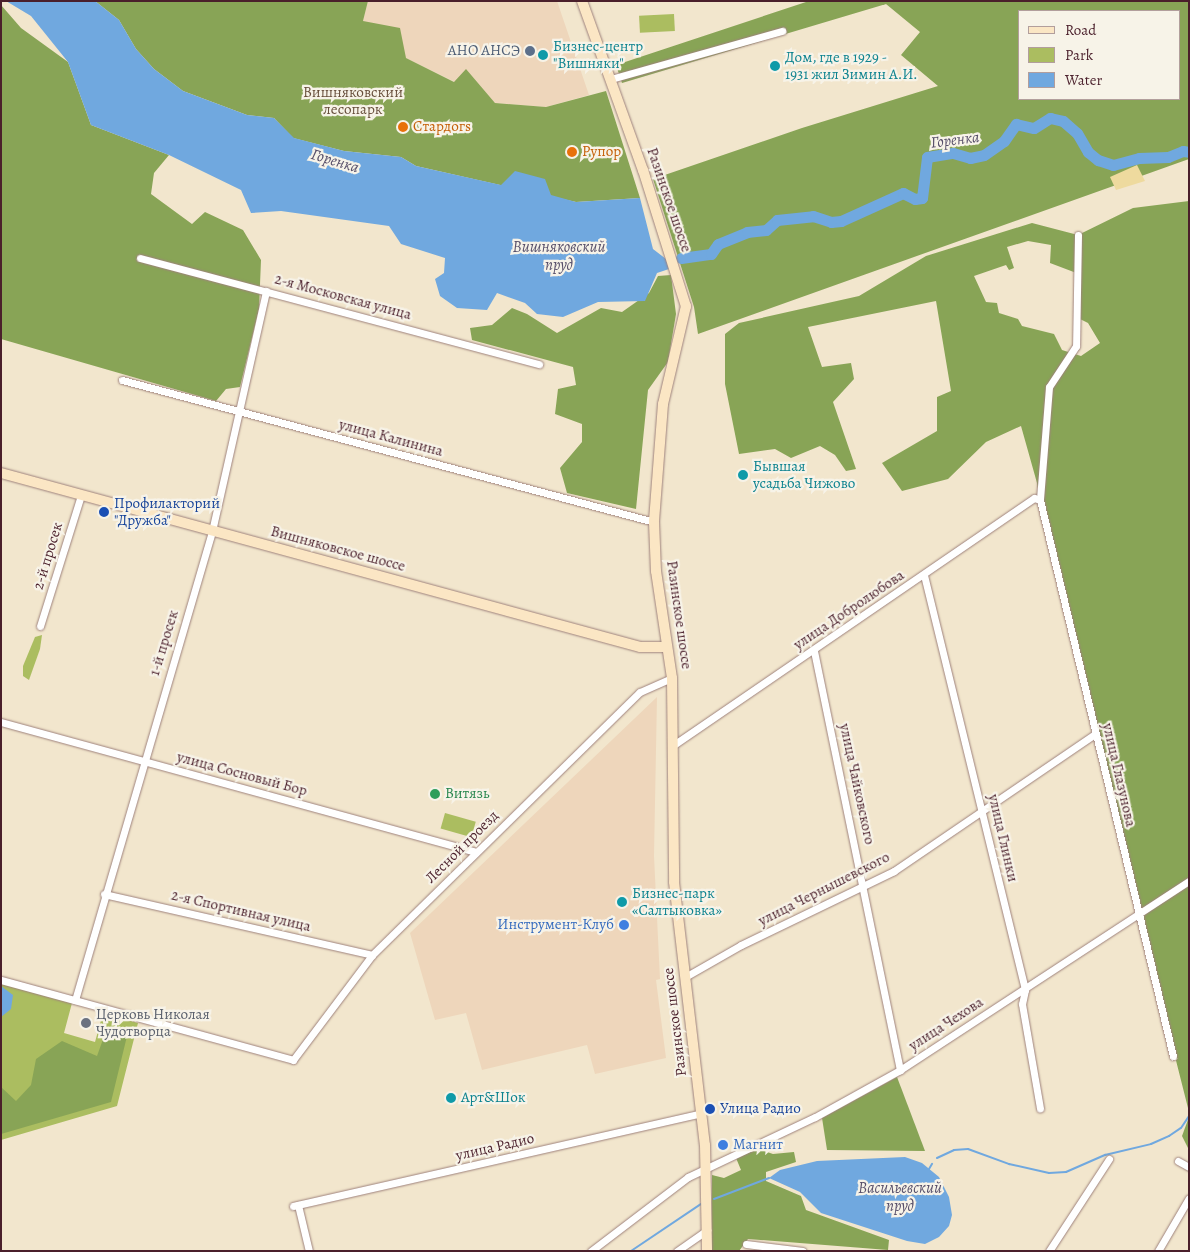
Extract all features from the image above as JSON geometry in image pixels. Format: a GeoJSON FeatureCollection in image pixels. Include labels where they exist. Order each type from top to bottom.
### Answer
{"type":"FeatureCollection","features":[{"type":"Feature","properties":{"kind":"main road","name":"Разинское шоссе"},"geometry":{"type":"LineString","coordinates":[[582,1],[611,78],[668,244],[686,306],[664,404],[654,522],[656,571],[672,678],[674,882],[702,1112],[706,1170],[707,1251]]}},
{"type":"Feature","properties":{"kind":"main road","name":"Вишняковское шоссе"},"geometry":{"type":"LineString","coordinates":[[1,474],[640,647],[667,647]]}},
{"type":"Feature","properties":{"kind":"street"},"geometry":{"type":"LineString","coordinates":[[611,78],[782,31]]}},
{"type":"Feature","properties":{"kind":"street","name":"улица Глазунова"},"geometry":{"type":"LineString","coordinates":[[1078,235],[1076,346],[1049,387],[1040,500],[1137,915],[1173,1056]]}},
{"type":"Feature","properties":{"kind":"street","name":"2-я Московская улица"},"geometry":{"type":"LineString","coordinates":[[140,258],[539,364]]}},
{"type":"Feature","properties":{"kind":"street","name":"1-й просек"},"geometry":{"type":"LineString","coordinates":[[75,1000],[142,761],[212,531],[266,291]]}},
{"type":"Feature","properties":{"kind":"street","name":"улица Калинина"},"geometry":{"type":"LineString","coordinates":[[122,380],[654,522]]}},
{"type":"Feature","properties":{"kind":"street","name":"2-й просек"},"geometry":{"type":"LineString","coordinates":[[40,626],[81,496]]}},
{"type":"Feature","properties":{"kind":"street","name":"улица Добролюбова"},"geometry":{"type":"LineString","coordinates":[[672,746],[814,651],[1034,498],[1040,500]]}},
{"type":"Feature","properties":{"kind":"street","name":"улица Глинки"},"geometry":{"type":"LineString","coordinates":[[924,575],[983,810],[1025,990],[1022,1004],[1040,1108]]}},
{"type":"Feature","properties":{"kind":"street","name":"улица Чайковского"},"geometry":{"type":"LineString","coordinates":[[814,651],[864,887],[900,1070]]}},
{"type":"Feature","properties":{"kind":"street","name":"Лесной проезд"},"geometry":{"type":"LineString","coordinates":[[75,1000],[294,1060],[372,955],[640,692],[672,678]]}},
{"type":"Feature","properties":{"kind":"street","name":"улица Сосновый Бор"},"geometry":{"type":"LineString","coordinates":[[1,722],[476,852]]}},
{"type":"Feature","properties":{"kind":"street","name":"улица Чернышевского"},"geometry":{"type":"LineString","coordinates":[[685,977],[741,945],[864,887],[983,810],[1095,734]]}},
{"type":"Feature","properties":{"kind":"street","name":"улица Чехова"},"geometry":{"type":"LineString","coordinates":[[591,1251],[688,1177],[815,1117],[900,1070],[1189,881]]}},
{"type":"Feature","properties":{"kind":"street","name":"2-я Спортивная улица"},"geometry":{"type":"LineString","coordinates":[[104,894],[372,955]]}},
{"type":"Feature","properties":{"kind":"street"},"geometry":{"type":"LineString","coordinates":[[1,980],[75,1000]]}},
{"type":"Feature","properties":{"kind":"street","name":"улица Радио"},"geometry":{"type":"LineString","coordinates":[[309,1251],[296,1206],[702,1112]]}},
{"type":"Feature","properties":{"kind":"street"},"geometry":{"type":"LineString","coordinates":[[1049,1251],[1109,1159]]}},
{"type":"Feature","properties":{"kind":"street"},"geometry":{"type":"LineString","coordinates":[[1178,1161],[1189,1167]]}},
{"type":"Feature","properties":{"kind":"street"},"geometry":{"type":"LineString","coordinates":[[1158,1251],[1189,1198]]}},
{"type":"Feature","properties":{"kind":"street"},"geometry":{"type":"LineString","coordinates":[[677,1251],[708,1230]]}},
{"type":"Feature","properties":{"kind":"street"},"geometry":{"type":"LineString","coordinates":[[746,1244],[803,1251]]}},
{"type":"Feature","properties":{"kind":"shaded area"},"geometry":{"type":"Polygon","coordinates":[[[368,1],[557,1],[589,95],[546,107],[495,103],[466,70],[455,82],[406,58],[363,21],[368,1]]]}},
{"type":"Feature","properties":{"kind":"shaded area"},"geometry":{"type":"Polygon","coordinates":[[[657,697],[654,856],[660,979],[656,980],[666,1058],[595,1074],[587,1045],[482,1070],[466,1013],[435,1020],[410,933],[657,697]]]}},
{"type":"Feature","properties":{"kind":"green space","name":"Вишняковский лесопарк"},"geometry":{"type":"Polygon","coordinates":[[[95,1],[368,1],[363,21],[400,28],[406,58],[454,82],[466,69],[495,103],[546,107],[606,91],[640,198],[576,202],[416,166],[401,157],[344,151],[293,138],[274,118],[247,115],[183,91],[154,69],[136,49],[119,20],[95,1]]]}},
{"type":"Feature","properties":{"kind":"green space"},"geometry":{"type":"Polygon","coordinates":[[[809,1],[1189,1],[1189,159],[698,334],[694,307],[653,179],[802,128],[938,86],[901,55],[920,32],[886,4],[622,83],[616,65],[809,1]]]}},
{"type":"Feature","properties":{"kind":"green space"},"geometry":{"type":"Polygon","coordinates":[[[1,5],[21,28],[68,62],[91,125],[169,155],[154,173],[151,194],[192,224],[205,212],[243,230],[261,260],[259,309],[240,387],[226,389],[216,401],[1,339],[1,5]]]}},
{"type":"Feature","properties":{"kind":"green space"},"geometry":{"type":"Polygon","coordinates":[[[674,14],[675,31],[640,33],[639,16],[674,14]]]}},
{"type":"Feature","properties":{"kind":"green space"},"geometry":{"type":"Polygon","coordinates":[[[1189,201],[1189,1112],[1103,771],[1061,571],[1044,523],[1037,483],[1021,426],[986,442],[948,479],[902,491],[882,463],[937,431],[937,397],[951,391],[936,301],[808,327],[822,367],[851,363],[854,379],[833,402],[856,469],[846,471],[835,455],[820,446],[791,458],[775,449],[739,454],[725,384],[725,334],[739,323],[859,296],[926,256],[1032,223],[1078,235],[1133,208],[1189,201]],[[1028,241],[1007,247],[1014,268],[1009,270],[1006,265],[974,276],[986,302],[997,303],[999,313],[1018,319],[1022,326],[1054,334],[1062,350],[1081,356],[1100,343],[1088,323],[1080,319],[1079,274],[1050,263],[1051,245],[1028,241]]]}},
{"type":"Feature","properties":{"kind":"green space"},"geometry":{"type":"Polygon","coordinates":[[[671,275],[676,314],[668,362],[648,390],[636,509],[567,493],[560,468],[582,442],[582,424],[555,414],[558,389],[576,385],[573,367],[472,340],[470,328],[492,325],[512,308],[527,314],[557,333],[601,308],[622,312],[649,293],[658,276],[671,275]]]}},
{"type":"Feature","properties":{"kind":"green space"},"geometry":{"type":"Polygon","coordinates":[[[42,635],[40,649],[29,680],[23,676],[23,666],[35,637],[42,635]]]}},
{"type":"Feature","properties":{"kind":"green space"},"geometry":{"type":"Polygon","coordinates":[[[445,813],[476,822],[471,837],[441,828],[445,813]]]}},
{"type":"Feature","properties":{"kind":"green space"},"geometry":{"type":"Polygon","coordinates":[[[1,983],[72,1003],[64,1033],[95,1042],[103,1013],[138,1023],[117,1106],[1,1140],[1,983]]]}},
{"type":"Feature","properties":{"kind":"green space"},"geometry":{"type":"Polygon","coordinates":[[[106,1031],[128,1032],[111,1102],[1,1134],[1,1087],[16,1101],[31,1085],[36,1059],[62,1041],[97,1056],[106,1031]]]}},
{"type":"Feature","properties":{"kind":"green space"},"geometry":{"type":"Polygon","coordinates":[[[897,1077],[925,1151],[827,1150],[822,1118],[897,1077]]]}},
{"type":"Feature","properties":{"kind":"green space"},"geometry":{"type":"Polygon","coordinates":[[[1189,1117],[1189,1150],[1182,1136],[1189,1117]]]}},
{"type":"Feature","properties":{"kind":"green space"},"geometry":{"type":"Polygon","coordinates":[[[758,1149],[773,1154],[794,1152],[796,1162],[766,1172],[766,1181],[801,1196],[806,1210],[889,1240],[888,1250],[748,1239],[739,1251],[711,1251],[712,1175],[724,1178],[741,1170],[736,1158],[758,1149]]]}},
{"type":"Feature","properties":{"kind":"sand"},"geometry":{"type":"Polygon","coordinates":[[[1137,165],[1145,181],[1116,190],[1110,177],[1137,165]]]}},
{"type":"Feature","properties":{"kind":"water","name":"Вишняковский пруд"},"geometry":{"type":"Polygon","coordinates":[[[6,1],[95,1],[119,20],[136,49],[154,69],[183,91],[247,115],[274,118],[294,138],[344,151],[401,157],[416,166],[501,185],[515,171],[545,179],[551,195],[576,202],[640,198],[653,249],[666,259],[669,269],[657,273],[645,301],[598,302],[563,317],[537,314],[525,303],[497,293],[487,310],[457,308],[440,296],[435,279],[444,273],[445,258],[401,244],[389,226],[281,211],[251,213],[241,190],[169,155],[91,125],[68,62],[31,16],[6,1]]]}},
{"type":"Feature","properties":{"kind":"water"},"geometry":{"type":"Polygon","coordinates":[[[1,986],[13,995],[11,1009],[1,1017],[1,986]]]}},
{"type":"Feature","properties":{"kind":"water","name":"Васильевский пруд"},"geometry":{"type":"Polygon","coordinates":[[[905,1157],[922,1163],[939,1177],[949,1197],[952,1215],[949,1226],[939,1237],[925,1244],[907,1241],[821,1213],[800,1192],[769,1178],[780,1170],[817,1161],[905,1157]]]}},
{"type":"Feature","properties":{"kind":"waterway","name":"Горенка"},"geometry":{"type":"LineString","coordinates":[[681,258],[711,254],[718,244],[747,232],[766,230],[777,220],[813,216],[831,222],[841,221],[903,193],[915,199],[922,198],[927,157],[953,153],[970,158],[984,155],[1004,141],[1016,124],[1034,128],[1050,118],[1063,121],[1077,133],[1088,152],[1098,160],[1113,165],[1139,158],[1168,157],[1183,151],[1189,152]]}},
{"type":"Feature","properties":{"kind":"waterway"},"geometry":{"type":"LineString","coordinates":[[937,1158],[954,1150],[968,1149],[1009,1164],[1049,1173],[1066,1172],[1105,1155],[1151,1144],[1169,1136],[1181,1128],[1189,1116]]}},
{"type":"Feature","properties":{"kind":"waterway"},"geometry":{"type":"LineString","coordinates":[[929,1169],[932,1164]]}},
{"type":"Feature","properties":{"kind":"waterway"},"geometry":{"type":"LineString","coordinates":[[714,1199],[769,1178]]}},
{"type":"Feature","properties":{"kind":"waterway"},"geometry":{"type":"LineString","coordinates":[[631,1251],[701,1204]]}},
{"type":"Feature","properties":{"kind":"place","name":"АНО АНСЭ"},"geometry":{"type":"Point","coordinates":[530,51]}},
{"type":"Feature","properties":{"kind":"place","name":"Бизнес-центр \"Вишняки\""},"geometry":{"type":"Point","coordinates":[543,55]}},
{"type":"Feature","properties":{"kind":"place","name":"Дом, где в 1929 - 1931 жил Зимин А.И."},"geometry":{"type":"Point","coordinates":[775,66]}},
{"type":"Feature","properties":{"kind":"place","name":"Стардогs"},"geometry":{"type":"Point","coordinates":[403,127]}},
{"type":"Feature","properties":{"kind":"place","name":"Рупор"},"geometry":{"type":"Point","coordinates":[572,152]}},
{"type":"Feature","properties":{"kind":"place","name":"Бывшая усадьба Чижово"},"geometry":{"type":"Point","coordinates":[743,475]}},
{"type":"Feature","properties":{"kind":"place","name":"Профилакторий \"Дружба\""},"geometry":{"type":"Point","coordinates":[104,512]}},
{"type":"Feature","properties":{"kind":"place","name":"Витязь"},"geometry":{"type":"Point","coordinates":[435,794]}},
{"type":"Feature","properties":{"kind":"place","name":"Бизнес-парк «Салтыковка»"},"geometry":{"type":"Point","coordinates":[622,902]}},
{"type":"Feature","properties":{"kind":"place","name":"Инструмент-Клуб"},"geometry":{"type":"Point","coordinates":[624,925]}},
{"type":"Feature","properties":{"kind":"place","name":"Церковь Николая Чудотворца"},"geometry":{"type":"Point","coordinates":[86,1023]}},
{"type":"Feature","properties":{"kind":"place","name":"Арт&Шок"},"geometry":{"type":"Point","coordinates":[451,1098]}},
{"type":"Feature","properties":{"kind":"place","name":"Улица Радио"},"geometry":{"type":"Point","coordinates":[710,1109]}},
{"type":"Feature","properties":{"kind":"place","name":"Магнит"},"geometry":{"type":"Point","coordinates":[723,1145]}}]}
